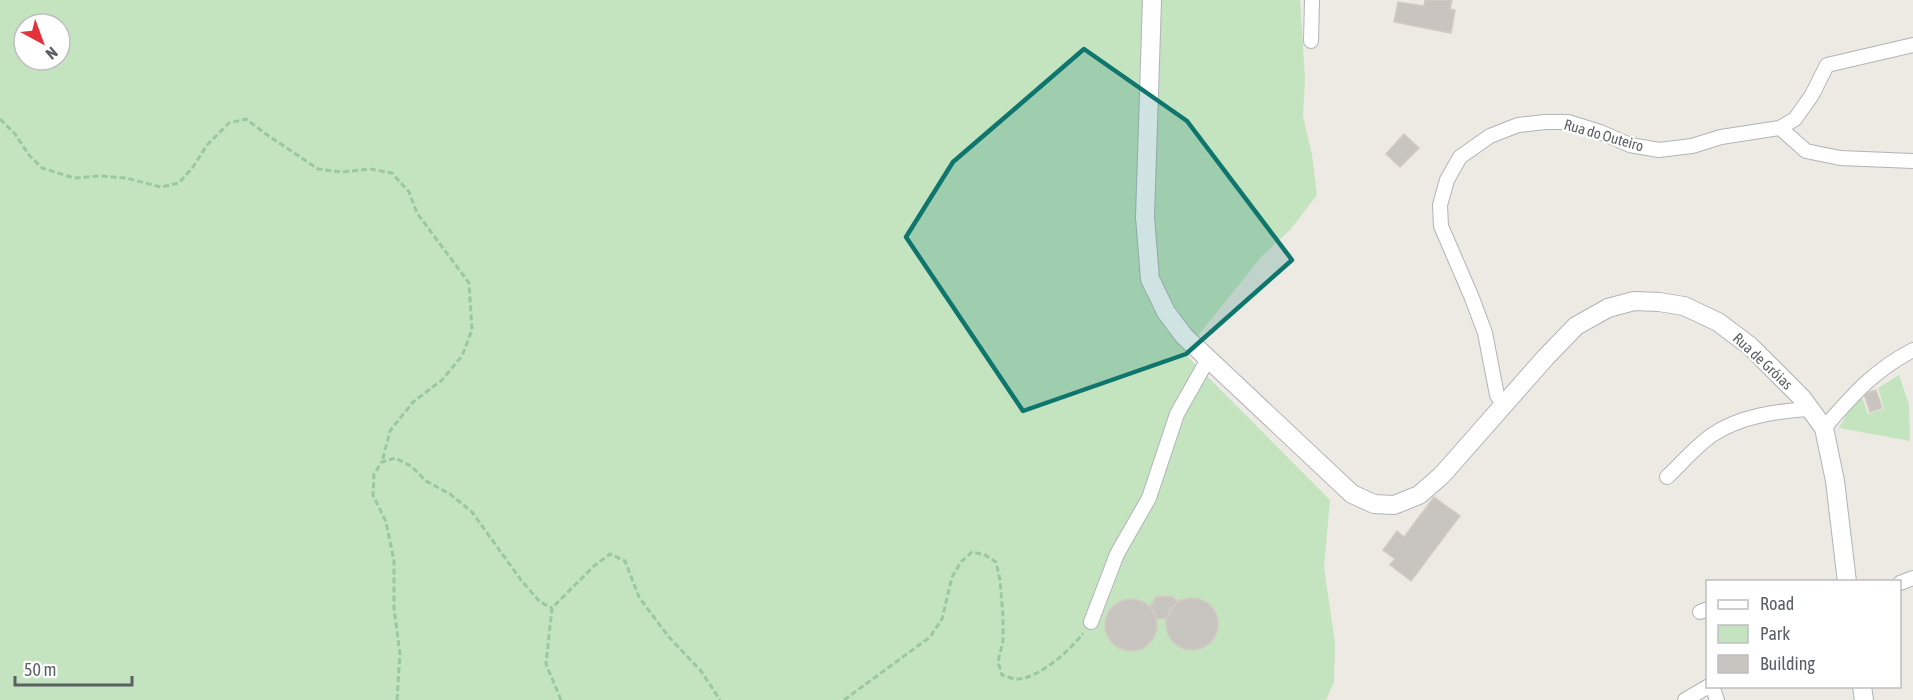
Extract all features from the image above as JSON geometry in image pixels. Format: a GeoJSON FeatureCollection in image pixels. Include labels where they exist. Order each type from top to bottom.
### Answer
{"type":"FeatureCollection","features":[{"type":"Feature","properties":{"kind":"street","name":"Rua de Gróias"},"geometry":{"type":"LineString","coordinates":[[1152,0],[1145,217],[1150,279],[1166,312],[1184,336],[1352,494],[1374,504],[1394,505],[1419,495],[1442,475],[1545,357],[1576,326],[1608,308],[1634,301],[1684,306],[1718,322],[1750,346],[1811,409],[1824,428],[1848,580]]}},
{"type":"Feature","properties":{"kind":"street"},"geometry":{"type":"LineString","coordinates":[[1311,41],[1312,0]]}},
{"type":"Feature","properties":{"kind":"street"},"geometry":{"type":"LineString","coordinates":[[1913,45],[1827,65],[1812,95],[1795,119],[1780,128],[1806,151],[1840,158],[1913,161]]}},
{"type":"Feature","properties":{"kind":"street","name":"Rua do Outeiro"},"geometry":{"type":"LineString","coordinates":[[1504,406],[1497,395],[1485,333],[1441,226],[1440,205],[1444,188],[1460,157],[1490,136],[1518,125],[1545,122],[1568,122],[1630,145],[1659,150],[1692,146],[1721,137],[1780,128]]}},
{"type":"Feature","properties":{"kind":"street"},"geometry":{"type":"LineString","coordinates":[[1824,428],[1860,386],[1913,350]]}},
{"type":"Feature","properties":{"kind":"street"},"geometry":{"type":"LineString","coordinates":[[1091,622],[1117,555],[1149,498],[1177,414],[1208,359]]}},
{"type":"Feature","properties":{"kind":"street"},"geometry":{"type":"LineString","coordinates":[[1667,477],[1712,435],[1735,424],[1761,415],[1811,409]]}},
{"type":"Feature","properties":{"kind":"street"},"geometry":{"type":"LineString","coordinates":[[1685,700],[1708,688]]}},
{"type":"Feature","properties":{"kind":"path"},"geometry":{"type":"LineString","coordinates":[[0,119],[42,168],[74,178],[100,176],[126,178],[161,187],[179,183],[207,145],[229,123],[246,119],[318,169],[342,172],[370,169],[392,173],[409,192],[417,213],[469,283],[472,330],[462,356],[442,380],[413,402],[390,431],[382,462],[374,474],[373,495],[386,522],[394,561],[394,608],[400,654],[397,700]]}},
{"type":"Feature","properties":{"kind":"path"},"geometry":{"type":"LineString","coordinates":[[382,462],[394,458],[411,466],[426,481],[450,494],[472,512],[521,580],[540,602],[552,608]]}},
{"type":"Feature","properties":{"kind":"path"},"geometry":{"type":"LineString","coordinates":[[844,700],[930,637],[942,619],[952,577],[961,562],[972,552],[985,555],[996,562],[1003,616],[1003,641],[998,662],[1002,675],[1016,679],[1032,675],[1077,642],[1091,622]]}},
{"type":"Feature","properties":{"kind":"path"},"geometry":{"type":"LineString","coordinates":[[561,700],[546,664],[552,608],[594,566],[610,554],[625,561],[639,597],[668,636],[701,671],[720,700]]}},
{"type":"Feature","properties":{"kind":"highlighted area"},"geometry":{"type":"Polygon","coordinates":[[[1084,49],[1187,121],[1292,260],[1186,354],[1023,411],[906,237],[953,162],[1084,49]]]}},
{"type":"Feature","properties":{"kind":"green space"},"geometry":{"type":"Polygon","coordinates":[[[0,0],[1300,0],[1305,79],[1303,116],[1312,155],[1317,195],[1291,229],[1262,256],[1184,353],[1330,500],[1324,567],[1335,643],[1334,682],[1326,700],[0,700],[0,0]]]}},
{"type":"Feature","properties":{"kind":"green space"},"geometry":{"type":"Polygon","coordinates":[[[1899,375],[1909,404],[1910,441],[1839,428],[1849,410],[1862,397],[1868,414],[1884,409],[1878,388],[1899,375]]]}},
{"type":"Feature","properties":{"kind":"building"},"geometry":{"type":"Polygon","coordinates":[[[1425,0],[1452,0],[1450,9],[1455,10],[1451,33],[1394,22],[1398,2],[1424,6],[1425,0]]]}},
{"type":"Feature","properties":{"kind":"building"},"geometry":{"type":"Polygon","coordinates":[[[1404,134],[1419,148],[1400,167],[1386,154],[1404,134]]]}},
{"type":"Feature","properties":{"kind":"building"},"geometry":{"type":"Polygon","coordinates":[[[1876,390],[1882,408],[1870,412],[1864,394],[1876,390]]]}},
{"type":"Feature","properties":{"kind":"building"},"geometry":{"type":"Polygon","coordinates":[[[1434,497],[1460,516],[1411,581],[1390,565],[1395,559],[1383,550],[1397,531],[1404,537],[1434,497]]]}},
{"type":"Feature","properties":{"kind":"building"},"geometry":{"type":"Polygon","coordinates":[[[1172,596],[1178,602],[1167,618],[1157,619],[1150,607],[1156,597],[1172,596]]]}},
{"type":"Feature","properties":{"kind":"building"},"geometry":{"type":"Polygon","coordinates":[[[1187,598],[1197,598],[1206,602],[1214,610],[1218,624],[1214,638],[1206,646],[1197,650],[1187,650],[1178,646],[1170,638],[1166,629],[1166,619],[1170,610],[1178,602],[1187,598]]]}},
{"type":"Feature","properties":{"kind":"building"},"geometry":{"type":"Polygon","coordinates":[[[1126,599],[1136,599],[1145,603],[1153,611],[1157,625],[1153,639],[1145,647],[1136,651],[1126,651],[1117,647],[1109,639],[1105,630],[1105,620],[1109,611],[1117,603],[1126,599]]]}}]}
